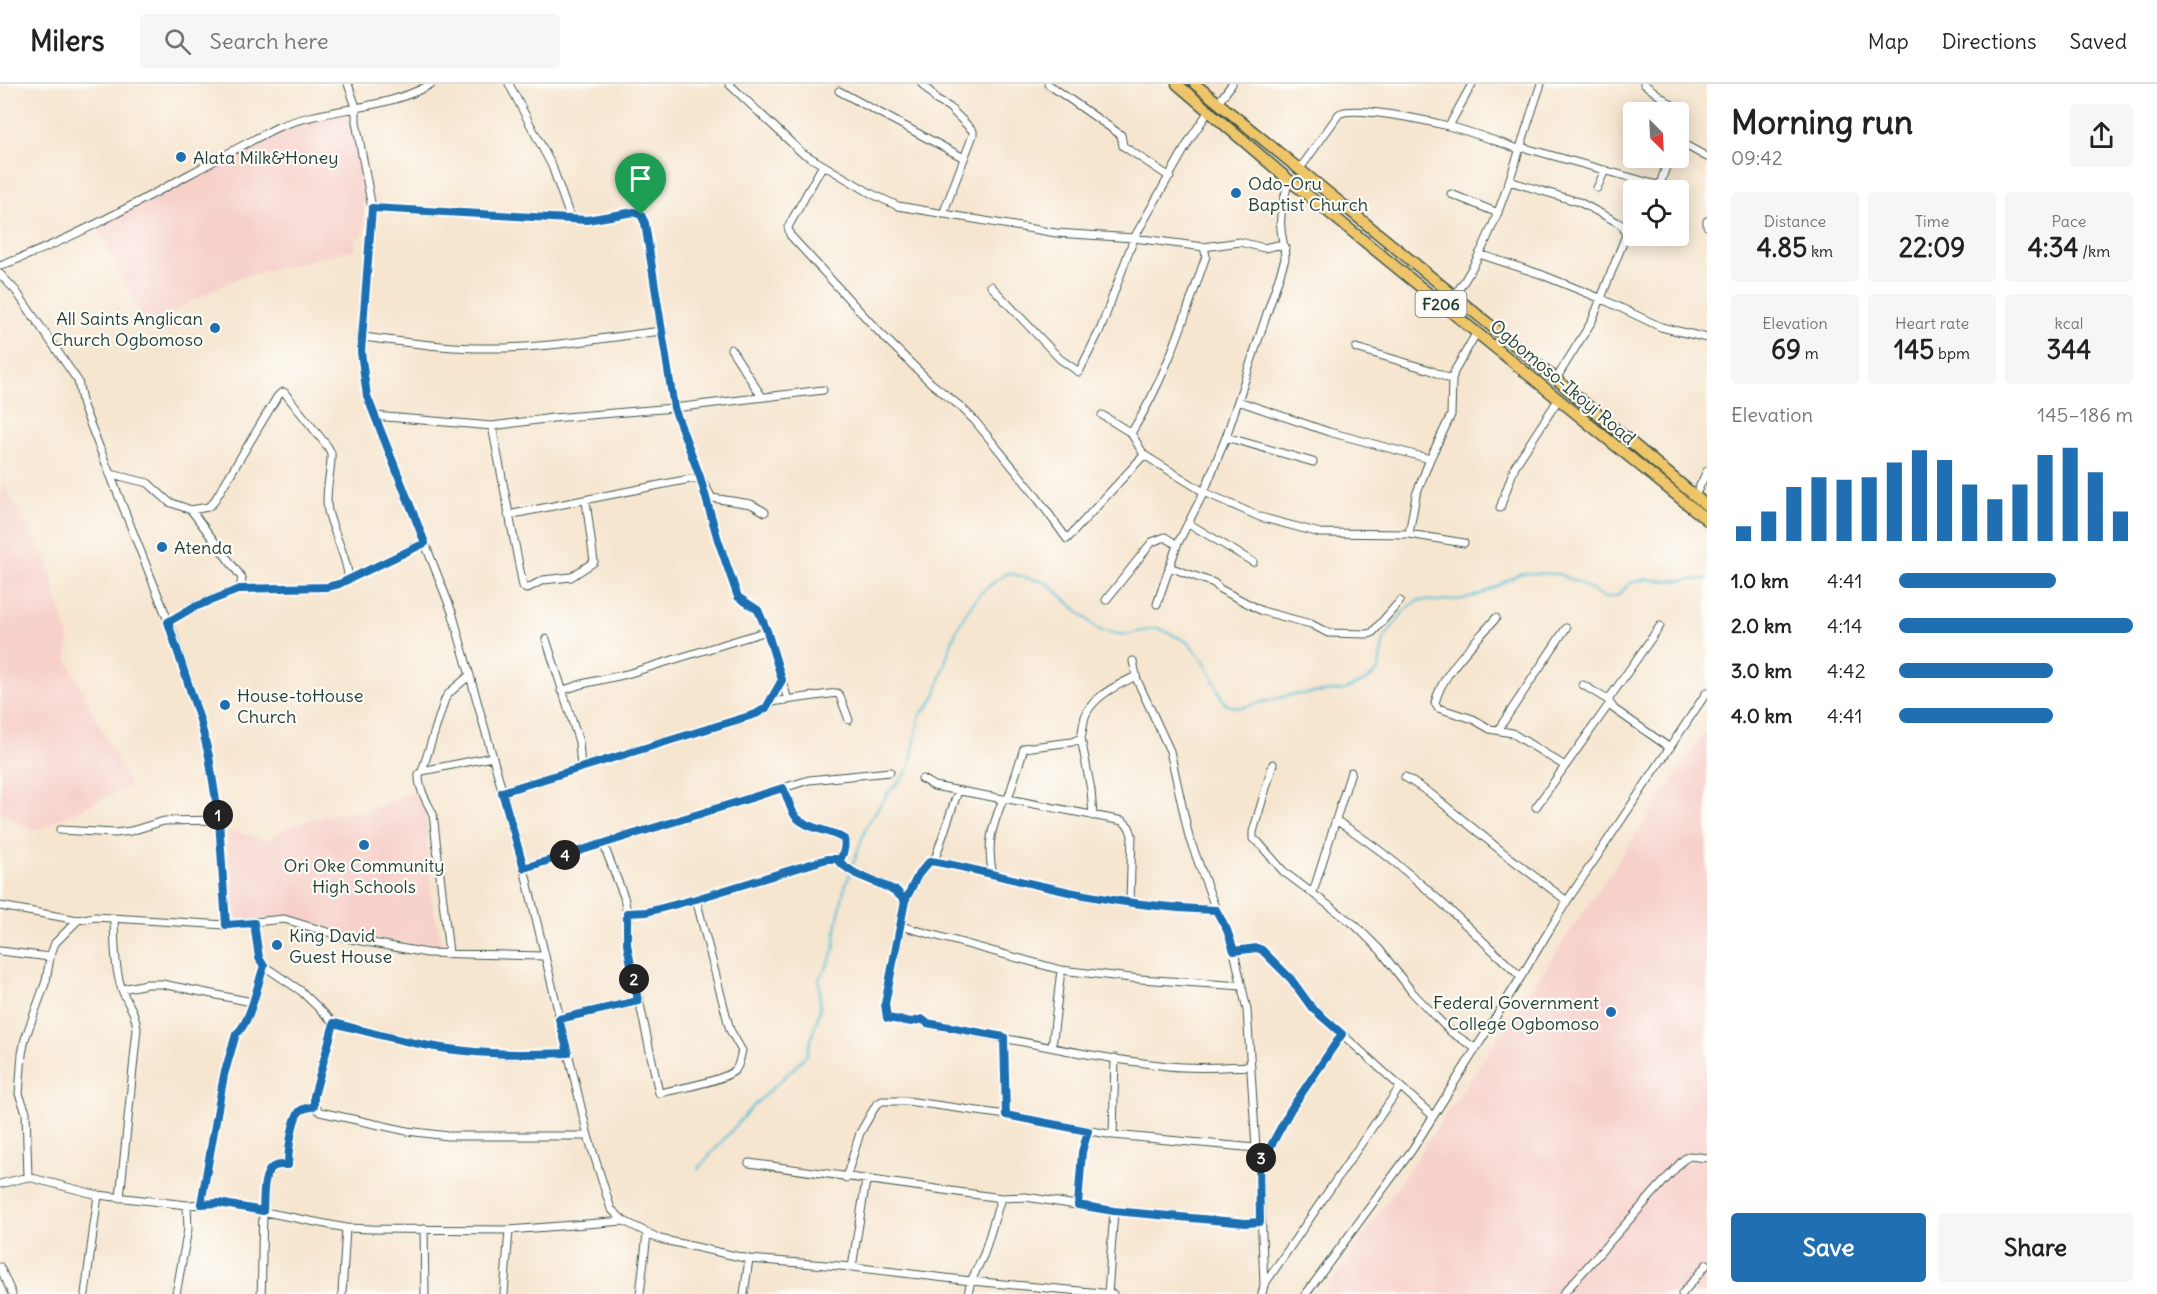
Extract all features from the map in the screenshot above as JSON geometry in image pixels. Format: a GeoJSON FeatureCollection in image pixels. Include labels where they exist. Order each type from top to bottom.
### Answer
{"type":"FeatureCollection","features":[{"type":"Feature","properties":{"kind":"main road","name":"Ogbomoso-Ikoyi Road"},"geometry":{"type":"LineString","coordinates":[[1177,84],[1289,180],[1707,520]]}},
{"type":"Feature","properties":{"kind":"main road","name":"Ogbomoso-Ikoyi Road"},"geometry":{"type":"LineString","coordinates":[[1195,84],[1556,379],[1707,506]]}},
{"type":"Feature","properties":{"kind":"street"},"geometry":{"type":"LineString","coordinates":[[348,84],[356,107],[356,122],[372,208],[361,352],[367,396],[452,612],[524,868],[588,1136],[611,1209],[624,1221],[660,1239],[749,1259],[852,1267],[1113,1294]]}},
{"type":"Feature","properties":{"kind":"street"},"geometry":{"type":"LineString","coordinates":[[0,266],[58,244],[165,190],[278,127],[297,119],[392,100],[417,92],[431,84]]}},
{"type":"Feature","properties":{"kind":"street"},"geometry":{"type":"LineString","coordinates":[[509,84],[552,166],[571,220]]}},
{"type":"Feature","properties":{"kind":"street"},"geometry":{"type":"LineString","coordinates":[[729,84],[801,152],[872,194],[898,206],[1056,233],[1134,238],[1204,248],[1240,242],[1264,248],[1278,245],[1285,248]]}},
{"type":"Feature","properties":{"kind":"street"},"geometry":{"type":"LineString","coordinates":[[922,84],[936,100],[949,108],[973,131],[944,214]]}},
{"type":"Feature","properties":{"kind":"street"},"geometry":{"type":"LineString","coordinates":[[1048,84],[1120,135],[1123,146],[1170,177]]}},
{"type":"Feature","properties":{"kind":"street"},"geometry":{"type":"LineString","coordinates":[[1215,101],[1221,99],[1232,84]]}},
{"type":"Feature","properties":{"kind":"street"},"geometry":{"type":"LineString","coordinates":[[1449,126],[1472,84]]}},
{"type":"Feature","properties":{"kind":"street"},"geometry":{"type":"LineString","coordinates":[[1445,308],[1479,255],[1498,213],[1541,84]]}},
{"type":"Feature","properties":{"kind":"street"},"geometry":{"type":"LineString","coordinates":[[1644,84],[1668,102]]}},
{"type":"Feature","properties":{"kind":"street"},"geometry":{"type":"LineString","coordinates":[[839,91],[964,158]]}},
{"type":"Feature","properties":{"kind":"street"},"geometry":{"type":"LineString","coordinates":[[991,286],[1060,359],[1079,372],[1113,297],[1134,238],[1192,136],[1209,111]]}},
{"type":"Feature","properties":{"kind":"street"},"geometry":{"type":"LineString","coordinates":[[1299,170],[1343,111],[1382,114],[1449,126],[1519,149],[1525,148],[1635,180]]}},
{"type":"Feature","properties":{"kind":"street"},"geometry":{"type":"LineString","coordinates":[[1689,147],[1707,157]]}},
{"type":"Feature","properties":{"kind":"street"},"geometry":{"type":"LineString","coordinates":[[823,165],[788,227],[790,236],[878,331],[931,383],[975,421],[1033,492],[1067,539],[1144,455]]}},
{"type":"Feature","properties":{"kind":"street"},"geometry":{"type":"LineString","coordinates":[[1597,188],[1605,170]]}},
{"type":"Feature","properties":{"kind":"street"},"geometry":{"type":"LineString","coordinates":[[1157,604],[1178,545],[1204,492],[1226,437],[1285,259],[1281,215],[1289,180]]}},
{"type":"Feature","properties":{"kind":"street"},"geometry":{"type":"LineString","coordinates":[[1509,181],[1579,202],[1623,226]]}},
{"type":"Feature","properties":{"kind":"street"},"geometry":{"type":"LineString","coordinates":[[1451,194],[1498,213]]}},
{"type":"Feature","properties":{"kind":"street"},"geometry":{"type":"LineString","coordinates":[[372,208],[571,220],[587,220],[634,212],[641,215],[645,223],[674,408],[700,477],[718,540],[738,597],[758,610],[767,631],[788,700]]}},
{"type":"Feature","properties":{"kind":"street"},"geometry":{"type":"LineString","coordinates":[[1707,220],[1707,226]]}},
{"type":"Feature","properties":{"kind":"street"},"geometry":{"type":"LineString","coordinates":[[1556,379],[1592,321],[1623,244]]}},
{"type":"Feature","properties":{"kind":"street"},"geometry":{"type":"LineString","coordinates":[[1131,433],[1145,411],[1174,346],[1206,256],[1204,248]]}},
{"type":"Feature","properties":{"kind":"street"},"geometry":{"type":"LineString","coordinates":[[1479,255],[1540,274],[1602,299],[1661,327],[1707,338]]}},
{"type":"Feature","properties":{"kind":"street"},"geometry":{"type":"LineString","coordinates":[[0,274],[16,291],[78,381],[83,406],[168,622],[200,720],[211,766],[219,820],[226,925]]}},
{"type":"Feature","properties":{"kind":"street"},"geometry":{"type":"LineString","coordinates":[[362,337],[450,348],[494,348],[526,347],[663,331]]}},
{"type":"Feature","properties":{"kind":"street"},"geometry":{"type":"LineString","coordinates":[[1409,534],[1416,495],[1451,415],[1452,380],[1477,332]]}},
{"type":"Feature","properties":{"kind":"street"},"geometry":{"type":"LineString","coordinates":[[1356,348],[1430,370],[1452,380]]}},
{"type":"Feature","properties":{"kind":"street"},"geometry":{"type":"LineString","coordinates":[[731,349],[762,397]]}},
{"type":"Feature","properties":{"kind":"street"},"geometry":{"type":"LineString","coordinates":[[375,416],[492,426],[823,390]]}},
{"type":"Feature","properties":{"kind":"street"},"geometry":{"type":"LineString","coordinates":[[111,474],[148,483],[169,502],[191,510],[208,507],[213,503],[277,397],[284,392],[331,453],[327,508],[349,570],[348,579]]}},
{"type":"Feature","properties":{"kind":"street"},"geometry":{"type":"LineString","coordinates":[[1500,508],[1515,466],[1558,400]]}},
{"type":"Feature","properties":{"kind":"street"},"geometry":{"type":"LineString","coordinates":[[1238,401],[1329,432],[1430,459]]}},
{"type":"Feature","properties":{"kind":"street"},"geometry":{"type":"LineString","coordinates":[[1102,415],[1131,433],[1144,455],[1204,492],[1260,517],[1320,533],[1409,534],[1464,543]]}},
{"type":"Feature","properties":{"kind":"street"},"geometry":{"type":"LineString","coordinates":[[492,426],[523,586],[526,588],[543,580],[571,577],[594,562],[586,501]]}},
{"type":"Feature","properties":{"kind":"street"},"geometry":{"type":"LineString","coordinates":[[1226,437],[1313,462]]}},
{"type":"Feature","properties":{"kind":"street"},"geometry":{"type":"LineString","coordinates":[[1695,495],[1707,471]]}},
{"type":"Feature","properties":{"kind":"street"},"geometry":{"type":"LineString","coordinates":[[508,515],[700,477]]}},
{"type":"Feature","properties":{"kind":"street"},"geometry":{"type":"LineString","coordinates":[[700,477],[712,498],[751,504],[765,512]]}},
{"type":"Feature","properties":{"kind":"street"},"geometry":{"type":"LineString","coordinates":[[191,510],[242,578],[240,589]]}},
{"type":"Feature","properties":{"kind":"street"},"geometry":{"type":"LineString","coordinates":[[1188,523],[1252,562]]}},
{"type":"Feature","properties":{"kind":"street"},"geometry":{"type":"LineString","coordinates":[[1106,600],[1152,542],[1165,537],[1178,545]]}},
{"type":"Feature","properties":{"kind":"street"},"geometry":{"type":"LineString","coordinates":[[168,622],[192,608],[240,589],[327,587],[425,543]]}},
{"type":"Feature","properties":{"kind":"street"},"geometry":{"type":"LineString","coordinates":[[1169,567],[1214,583],[1220,589],[1262,611],[1311,624],[1328,633],[1372,633],[1400,601]]}},
{"type":"Feature","properties":{"kind":"street"},"geometry":{"type":"LineString","coordinates":[[349,570],[359,573]]}},
{"type":"Feature","properties":{"kind":"street"},"geometry":{"type":"LineString","coordinates":[[1496,618],[1449,674],[1438,691],[1435,703],[1438,708],[1473,719],[1490,729],[1512,733],[1565,766]]}},
{"type":"Feature","properties":{"kind":"street"},"geometry":{"type":"LineString","coordinates":[[1536,807],[1660,626]]}},
{"type":"Feature","properties":{"kind":"street"},"geometry":{"type":"LineString","coordinates":[[1498,730],[1566,628]]}},
{"type":"Feature","properties":{"kind":"street"},"geometry":{"type":"LineString","coordinates":[[561,691],[627,674],[767,631]]}},
{"type":"Feature","properties":{"kind":"street"},"geometry":{"type":"LineString","coordinates":[[546,639],[579,742],[581,768]]}},
{"type":"Feature","properties":{"kind":"street"},"geometry":{"type":"LineString","coordinates":[[1133,661],[1136,676],[1170,751],[1189,837],[1216,910],[1227,930],[1247,1010],[1256,1148],[1259,1159],[1264,1286],[1262,1294]]}},
{"type":"Feature","properties":{"kind":"street"},"geometry":{"type":"LineString","coordinates":[[449,953],[433,814],[418,779],[445,699],[470,675]]}},
{"type":"Feature","properties":{"kind":"street"},"geometry":{"type":"LineString","coordinates":[[1093,816],[1091,790],[1081,738],[1085,715],[1096,700],[1136,676]]}},
{"type":"Feature","properties":{"kind":"street"},"geometry":{"type":"LineString","coordinates":[[502,792],[756,714],[771,702],[782,680]]}},
{"type":"Feature","properties":{"kind":"street"},"geometry":{"type":"LineString","coordinates":[[1582,685],[1670,747]]}},
{"type":"Feature","properties":{"kind":"street"},"geometry":{"type":"LineString","coordinates":[[1306,1294],[1412,1150],[1567,901],[1707,692]]}},
{"type":"Feature","properties":{"kind":"street"},"geometry":{"type":"LineString","coordinates":[[771,702],[837,693],[849,720]]}},
{"type":"Feature","properties":{"kind":"street"},"geometry":{"type":"LineString","coordinates":[[993,875],[989,855],[996,818],[1006,799],[1024,747],[1072,742],[1081,738]]}},
{"type":"Feature","properties":{"kind":"street"},"geometry":{"type":"LineString","coordinates":[[422,771],[492,757]]}},
{"type":"Feature","properties":{"kind":"street"},"geometry":{"type":"LineString","coordinates":[[1272,764],[1253,839],[1284,872],[1355,925],[1380,950],[1432,1013],[1451,1032],[1475,1048]]}},
{"type":"Feature","properties":{"kind":"street"},"geometry":{"type":"LineString","coordinates":[[524,868],[809,780],[890,772]]}},
{"type":"Feature","properties":{"kind":"street"},"geometry":{"type":"LineString","coordinates":[[1313,892],[1351,772]]}},
{"type":"Feature","properties":{"kind":"street"},"geometry":{"type":"LineString","coordinates":[[1405,777],[1431,794],[1504,854],[1567,901]]}},
{"type":"Feature","properties":{"kind":"street"},"geometry":{"type":"LineString","coordinates":[[922,778],[934,786],[1123,821],[1129,827],[1132,835],[1130,902]]}},
{"type":"Feature","properties":{"kind":"street"},"geometry":{"type":"LineString","coordinates":[[783,788],[797,818],[805,824],[836,833],[844,839],[845,847],[839,862],[856,874],[897,891],[905,901]]}},
{"type":"Feature","properties":{"kind":"street"},"geometry":{"type":"LineString","coordinates":[[934,861],[958,791]]}},
{"type":"Feature","properties":{"kind":"street"},"geometry":{"type":"LineString","coordinates":[[60,830],[115,833],[164,822],[219,820]]}},
{"type":"Feature","properties":{"kind":"street"},"geometry":{"type":"LineString","coordinates":[[1336,821],[1366,840],[1426,887],[1521,977]]}},
{"type":"Feature","properties":{"kind":"street"},"geometry":{"type":"LineString","coordinates":[[603,843],[624,897],[627,913],[627,944],[659,1092],[694,1086],[732,1073],[736,1069],[742,1051],[730,1030],[696,899]]}},
{"type":"Feature","properties":{"kind":"street"},"geometry":{"type":"LineString","coordinates":[[627,913],[647,912],[827,859],[840,859]]}},
{"type":"Feature","properties":{"kind":"street"},"geometry":{"type":"LineString","coordinates":[[1216,910],[1170,908],[1130,902],[1049,888],[930,861],[918,875],[905,901],[885,1004],[887,1018],[912,1022],[922,1019],[927,1023],[1052,1047],[1168,1066],[1202,1068],[1251,1066]]}},
{"type":"Feature","properties":{"kind":"street"},"geometry":{"type":"LineString","coordinates":[[0,906],[78,920],[95,917],[226,925],[284,919],[351,939],[427,953],[544,956]]}},
{"type":"Feature","properties":{"kind":"street"},"geometry":{"type":"LineString","coordinates":[[114,919],[116,960],[122,989],[135,1014],[137,1046],[120,1198]]}},
{"type":"Feature","properties":{"kind":"street"},"geometry":{"type":"LineString","coordinates":[[28,1177],[26,1112],[19,1094],[22,1053],[46,981],[55,943],[78,920]]}},
{"type":"Feature","properties":{"kind":"street"},"geometry":{"type":"LineString","coordinates":[[254,923],[259,958],[264,966],[301,991],[334,1023],[428,1046],[464,1051],[509,1055],[568,1053]]}},
{"type":"Feature","properties":{"kind":"street"},"geometry":{"type":"LineString","coordinates":[[901,926],[1061,970],[1140,979],[1242,986]]}},
{"type":"Feature","properties":{"kind":"street"},"geometry":{"type":"LineString","coordinates":[[1234,951],[1257,948],[1262,950],[1291,979],[1312,1008],[1433,1116]]}},
{"type":"Feature","properties":{"kind":"street"},"geometry":{"type":"LineString","coordinates":[[0,951],[50,957]]}},
{"type":"Feature","properties":{"kind":"street"},"geometry":{"type":"LineString","coordinates":[[201,1204],[224,1075],[236,1034],[240,1032],[264,966]]}},
{"type":"Feature","properties":{"kind":"street"},"geometry":{"type":"LineString","coordinates":[[1052,1047],[1061,970]]}},
{"type":"Feature","properties":{"kind":"street"},"geometry":{"type":"LineString","coordinates":[[122,989],[147,984],[162,984],[252,1002]]}},
{"type":"Feature","properties":{"kind":"street"},"geometry":{"type":"LineString","coordinates":[[559,1019],[638,1001]]}},
{"type":"Feature","properties":{"kind":"street"},"geometry":{"type":"LineString","coordinates":[[334,1023],[314,1096],[314,1106],[320,1112],[407,1131],[448,1136],[588,1136]]}},
{"type":"Feature","properties":{"kind":"street"},"geometry":{"type":"LineString","coordinates":[[1259,1159],[1267,1153],[1291,1109],[1342,1034]]}},
{"type":"Feature","properties":{"kind":"street"},"geometry":{"type":"LineString","coordinates":[[1004,1037],[1006,1115]]}},
{"type":"Feature","properties":{"kind":"street"},"geometry":{"type":"LineString","coordinates":[[1113,1135],[1115,1058]]}},
{"type":"Feature","properties":{"kind":"street"},"geometry":{"type":"LineString","coordinates":[[1264,1286],[1400,1087]]}},
{"type":"Feature","properties":{"kind":"street"},"geometry":{"type":"LineString","coordinates":[[846,1178],[860,1133],[876,1105],[882,1101],[907,1101],[1006,1115],[1113,1135],[1256,1148]]}},
{"type":"Feature","properties":{"kind":"street"},"geometry":{"type":"LineString","coordinates":[[261,1294],[266,1177],[269,1169],[275,1165],[288,1165],[288,1152],[297,1114],[302,1109],[314,1106]]}},
{"type":"Feature","properties":{"kind":"street"},"geometry":{"type":"LineString","coordinates":[[1078,1205],[1082,1152],[1088,1131]]}},
{"type":"Feature","properties":{"kind":"street"},"geometry":{"type":"LineString","coordinates":[[1563,1294],[1683,1160],[1689,1156],[1707,1158]]}},
{"type":"Feature","properties":{"kind":"street"},"geometry":{"type":"LineString","coordinates":[[749,1163],[1001,1198],[1026,1197],[1114,1211],[1246,1223],[1260,1222]]}},
{"type":"Feature","properties":{"kind":"street"},"geometry":{"type":"LineString","coordinates":[[0,1184],[28,1177],[98,1195],[187,1205],[219,1203],[346,1227],[510,1230],[624,1221]]}},
{"type":"Feature","properties":{"kind":"street"},"geometry":{"type":"LineString","coordinates":[[852,1267],[867,1181]]}},
{"type":"Feature","properties":{"kind":"street"},"geometry":{"type":"LineString","coordinates":[[85,1294],[98,1195]]}},
{"type":"Feature","properties":{"kind":"street"},"geometry":{"type":"LineString","coordinates":[[968,1294],[971,1281],[984,1254],[1001,1198]]}},
{"type":"Feature","properties":{"kind":"street"},"geometry":{"type":"LineString","coordinates":[[176,1294],[188,1229],[187,1205]]}},
{"type":"Feature","properties":{"kind":"street"},"geometry":{"type":"LineString","coordinates":[[1108,1294],[1114,1211]]}},
{"type":"Feature","properties":{"kind":"street"},"geometry":{"type":"LineString","coordinates":[[342,1294],[346,1227]]}},
{"type":"Feature","properties":{"kind":"street"},"geometry":{"type":"LineString","coordinates":[[424,1229],[425,1294]]}},
{"type":"Feature","properties":{"kind":"street"},"geometry":{"type":"LineString","coordinates":[[504,1294],[510,1230]]}},
{"type":"Feature","properties":{"kind":"street"},"geometry":{"type":"LineString","coordinates":[[640,1294],[647,1233]]}},
{"type":"Feature","properties":{"kind":"street"},"geometry":{"type":"LineString","coordinates":[[744,1294],[749,1259]]}},
{"type":"Feature","properties":{"kind":"street"},"geometry":{"type":"LineString","coordinates":[[1682,1294],[1707,1264]]}},
{"type":"Feature","properties":{"kind":"street"},"geometry":{"type":"LineString","coordinates":[[0,1267],[12,1294]]}},
{"type":"Feature","properties":{"kind":"shaded area"},"geometry":{"type":"Polygon","coordinates":[[[341,114],[351,123],[361,172],[364,208],[363,235],[354,240],[356,249],[237,278],[152,322],[145,323],[97,227],[285,129],[319,118],[341,114]]]}},
{"type":"Feature","properties":{"kind":"shaded area"},"geometry":{"type":"Polygon","coordinates":[[[0,483],[12,498],[47,561],[69,638],[67,659],[130,786],[34,831],[0,813],[0,483]]]}},
{"type":"Feature","properties":{"kind":"shaded area","name":"Federal Government College Ogbomoso"},"geometry":{"type":"Polygon","coordinates":[[[1707,730],[1707,1294],[1324,1294],[1707,730]]]}},
{"type":"Feature","properties":{"kind":"shaded area","name":"Ori Oke Community High Schools"},"geometry":{"type":"Polygon","coordinates":[[[411,792],[419,794],[427,815],[432,902],[443,951],[340,931],[294,918],[237,920],[233,903],[226,833],[233,831],[266,840],[293,825],[327,815],[369,810],[411,792]]]}},
{"type":"Feature","properties":{"kind":"waterway"},"geometry":{"type":"LineString","coordinates":[[852,867],[867,825],[888,793],[910,766],[920,714],[935,694],[958,627],[974,601],[995,581],[1009,573],[1047,583],[1099,630],[1123,635],[1158,628],[1188,642],[1206,664],[1225,704],[1239,708],[1291,695],[1345,690],[1367,680],[1378,671],[1384,639],[1404,611],[1420,600],[1465,599],[1484,593],[1521,573],[1558,574],[1578,582],[1605,598],[1617,596],[1630,583],[1646,579],[1667,581],[1707,579]]}},
{"type":"Feature","properties":{"kind":"waterway"},"geometry":{"type":"LineString","coordinates":[[698,1169],[752,1107],[807,1054],[820,1009],[819,978],[826,969],[834,950],[837,923],[850,873]]}},
{"type":"Feature","properties":{"kind":"place","name":"Alata Milk&Honey"},"geometry":{"type":"Point","coordinates":[181,157]}},
{"type":"Feature","properties":{"kind":"place","name":"Odo-Oru Baptist Church"},"geometry":{"type":"Point","coordinates":[1236,193]}},
{"type":"Feature","properties":{"kind":"place","name":"All Saints Anglican Church Ogbomoso"},"geometry":{"type":"Point","coordinates":[215,328]}},
{"type":"Feature","properties":{"kind":"place","name":"Atenda"},"geometry":{"type":"Point","coordinates":[162,547]}},
{"type":"Feature","properties":{"kind":"place","name":"House-toHouse Church"},"geometry":{"type":"Point","coordinates":[225,705]}},
{"type":"Feature","properties":{"kind":"place","name":"Ori Oke Community High Schools"},"geometry":{"type":"Point","coordinates":[364,845]}},
{"type":"Feature","properties":{"kind":"place","name":"King David Guest House"},"geometry":{"type":"Point","coordinates":[277,945]}},
{"type":"Feature","properties":{"kind":"place","name":"Federal Government College Ogbomoso"},"geometry":{"type":"Point","coordinates":[1611,1012]}},
{"type":"Feature","properties":{"kind":"route"},"geometry":{"type":"LineString","coordinates":[[641,215],[634,212],[587,220],[372,208],[361,352],[367,396],[425,543],[339,584],[327,587],[240,589],[192,608],[168,622],[200,720],[213,776],[219,820],[226,925],[254,923],[259,958],[264,966],[249,1013],[240,1032],[236,1034],[224,1075],[201,1204],[219,1203],[263,1211],[266,1177],[269,1169],[275,1165],[288,1165],[288,1152],[297,1114],[302,1109],[314,1106],[314,1096],[334,1023],[428,1046],[464,1051],[509,1055],[568,1053],[559,1019],[638,1001],[627,944],[627,913],[647,912],[827,859],[840,859],[839,862],[856,874],[897,891],[905,901],[885,1004],[887,1018],[912,1022],[922,1019],[927,1023],[1004,1037],[1006,1115],[1088,1131],[1082,1152],[1078,1205],[1114,1211],[1246,1223],[1260,1222],[1259,1159],[1267,1153],[1299,1096],[1342,1034],[1312,1008],[1291,979],[1262,950],[1257,948],[1234,951],[1232,941],[1216,910],[1170,908],[1130,902],[1049,888],[930,861],[918,875],[905,901],[897,891],[870,880],[856,874],[846,867],[839,862],[845,847],[844,839],[836,833],[805,824],[797,818],[783,788],[524,868],[502,792],[756,714],[771,702],[782,680],[758,610],[738,597],[718,540],[700,477],[674,408],[645,223],[641,215]]}}]}
